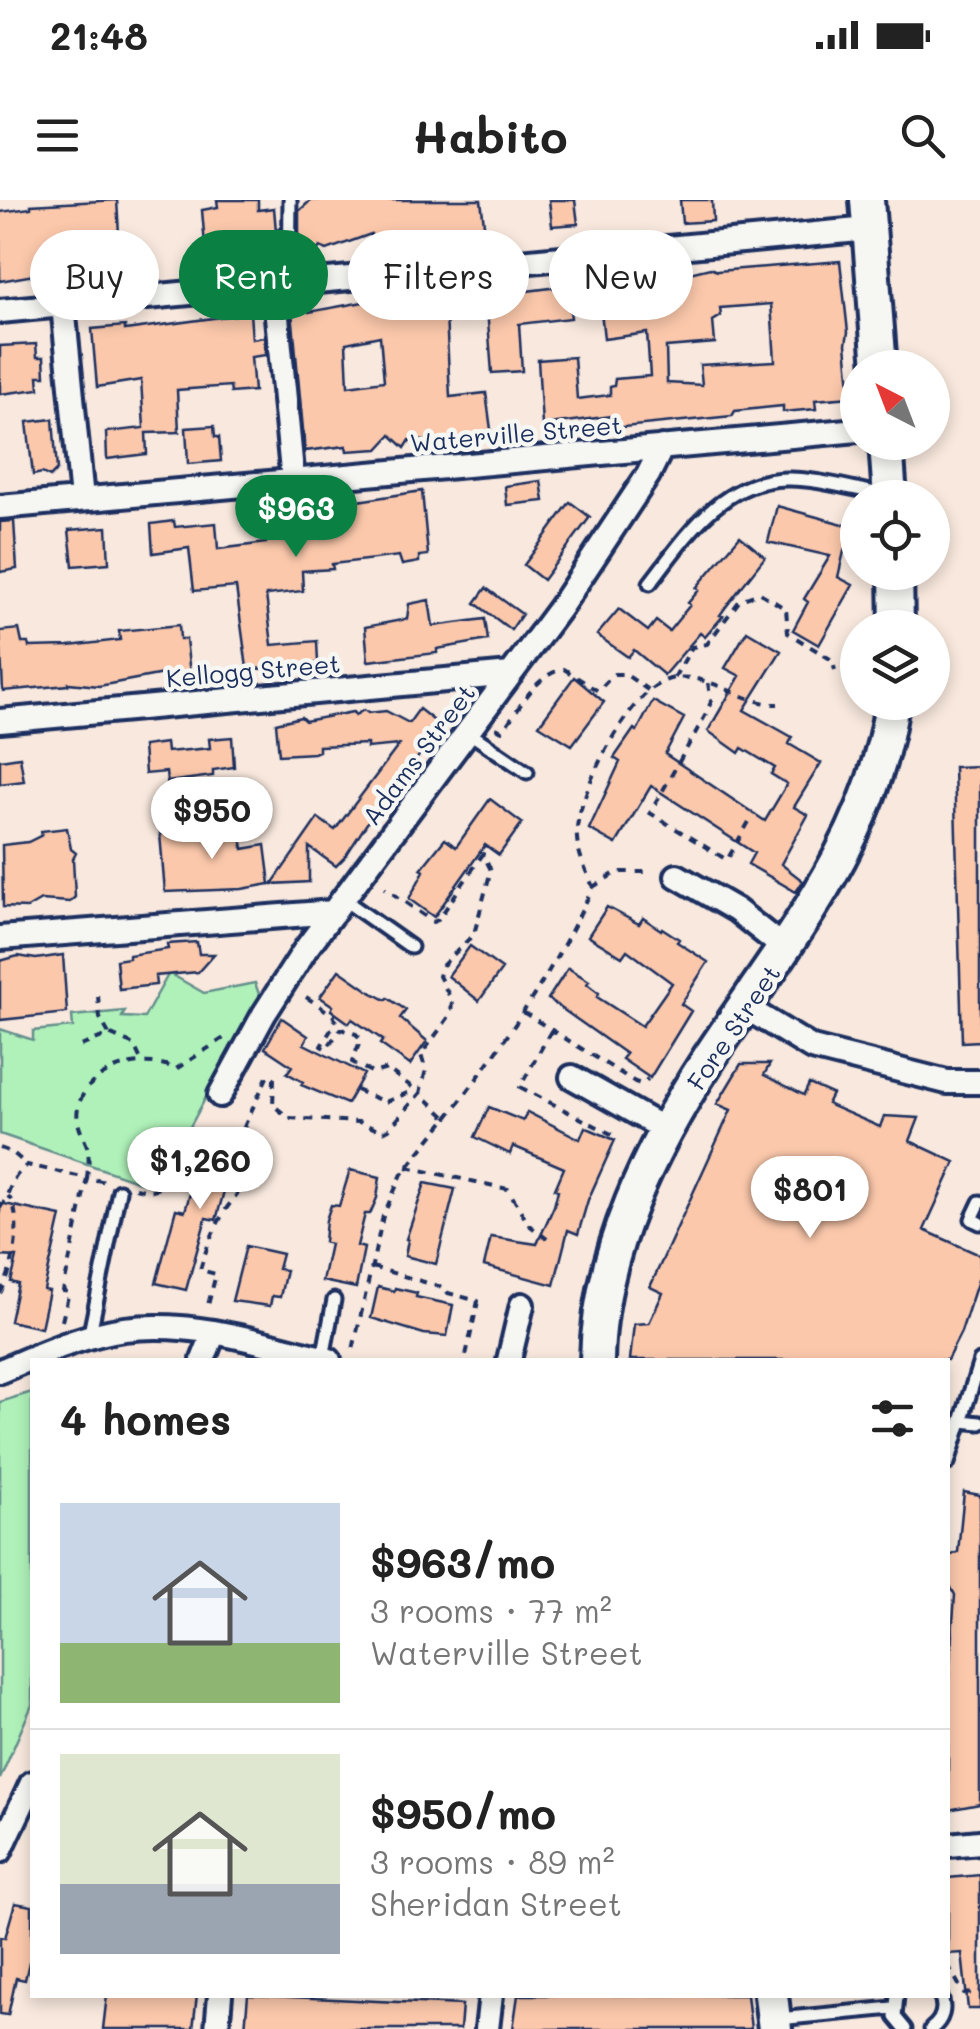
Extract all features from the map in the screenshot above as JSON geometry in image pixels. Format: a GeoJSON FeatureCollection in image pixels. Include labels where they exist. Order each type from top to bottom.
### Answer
{"type":"FeatureCollection","features":[{"type":"Feature","properties":{"kind":"street"},"geometry":{"type":"LineString","coordinates":[[328,279],[868,214],[879,350]]}},
{"type":"Feature","properties":{"kind":"street"},"geometry":{"type":"LineString","coordinates":[[0,311],[30,308]]}},
{"type":"Feature","properties":{"kind":"street"},"geometry":{"type":"LineString","coordinates":[[64,320],[82,499]]}},
{"type":"Feature","properties":{"kind":"street"},"geometry":{"type":"LineString","coordinates":[[284,320],[294,482]]}},
{"type":"Feature","properties":{"kind":"street","name":"Waterville Street"},"geometry":{"type":"LineString","coordinates":[[0,508],[840,432]]}},
{"type":"Feature","properties":{"kind":"street","name":"Adams Street"},"geometry":{"type":"LineString","coordinates":[[220,1096],[264,1014],[339,906],[512,674],[648,475],[662,447]]}},
{"type":"Feature","properties":{"kind":"street","name":"Kellogg Street"},"geometry":{"type":"LineString","coordinates":[[0,721],[512,674]]}},
{"type":"Feature","properties":{"kind":"street","name":"Fore Street"},"geometry":{"type":"LineString","coordinates":[[596,1358],[602,1299],[624,1222],[666,1130],[816,902],[868,795],[887,720]]}},
{"type":"Feature","properties":{"kind":"street"},"geometry":{"type":"LineString","coordinates":[[677,876],[736,910],[786,948]]}},
{"type":"Feature","properties":{"kind":"street"},"geometry":{"type":"LineString","coordinates":[[0,938],[339,906]]}},
{"type":"Feature","properties":{"kind":"street"},"geometry":{"type":"LineString","coordinates":[[745,1007],[812,1048],[948,1082],[980,1082]]}},
{"type":"Feature","properties":{"kind":"street"},"geometry":{"type":"LineString","coordinates":[[572,1077],[666,1130]]}},
{"type":"Feature","properties":{"kind":"street"},"geometry":{"type":"LineString","coordinates":[[509,1358],[522,1305]]}},
{"type":"Feature","properties":{"kind":"street"},"geometry":{"type":"LineString","coordinates":[[203,1358],[210,1324]]}},
{"type":"Feature","properties":{"kind":"street"},"geometry":{"type":"LineString","coordinates":[[37,1358],[89,1338],[137,1328],[210,1324],[323,1358]]}},
{"type":"Feature","properties":{"kind":"street"},"geometry":{"type":"LineString","coordinates":[[0,1372],[30,1361]]}},
{"type":"Feature","properties":{"kind":"street"},"geometry":{"type":"LineString","coordinates":[[0,1851],[30,1787]]}},
{"type":"Feature","properties":{"kind":"street"},"geometry":{"type":"LineString","coordinates":[[950,1845],[980,1842]]}},
{"type":"Feature","properties":{"kind":"street"},"geometry":{"type":"LineString","coordinates":[[217,2029],[220,1998]]}},
{"type":"Feature","properties":{"kind":"street"},"geometry":{"type":"LineString","coordinates":[[487,2029],[491,1998]]}},
{"type":"Feature","properties":{"kind":"lane"},"geometry":{"type":"LineString","coordinates":[[287,230],[290,200]]}},
{"type":"Feature","properties":{"kind":"lane"},"geometry":{"type":"LineString","coordinates":[[650,583],[704,513],[744,488],[786,478],[840,488]]}},
{"type":"Feature","properties":{"kind":"lane"},"geometry":{"type":"LineString","coordinates":[[468,732],[527,772]]}},
{"type":"Feature","properties":{"kind":"lane"},"geometry":{"type":"LineString","coordinates":[[339,906],[411,947]]}},
{"type":"Feature","properties":{"kind":"lane"},"geometry":{"type":"LineString","coordinates":[[89,1338],[118,1188]]}},
{"type":"Feature","properties":{"kind":"lane"},"geometry":{"type":"LineString","coordinates":[[980,1202],[972,1219],[980,1223]]}},
{"type":"Feature","properties":{"kind":"lane"},"geometry":{"type":"LineString","coordinates":[[326,1358],[334,1300]]}},
{"type":"Feature","properties":{"kind":"lane"},"geometry":{"type":"LineString","coordinates":[[950,1457],[980,1361]]}},
{"type":"Feature","properties":{"kind":"lane"},"geometry":{"type":"LineString","coordinates":[[962,1422],[980,1423]]}},
{"type":"Feature","properties":{"kind":"lane"},"geometry":{"type":"LineString","coordinates":[[932,2029],[942,2018],[941,1998]]}},
{"type":"Feature","properties":{"kind":"lane"},"geometry":{"type":"LineString","coordinates":[[773,2015],[895,2002],[894,2017],[905,2029]]}},
{"type":"Feature","properties":{"kind":"path"},"geometry":{"type":"LineString","coordinates":[[674,678],[692,648],[707,644],[740,600],[760,593],[786,610],[788,633],[832,660],[836,670]]}},
{"type":"Feature","properties":{"kind":"path"},"geometry":{"type":"LineString","coordinates":[[495,728],[502,732],[552,671],[564,669],[598,691],[614,674],[625,674],[648,690]]}},
{"type":"Feature","properties":{"kind":"path"},"geometry":{"type":"LineString","coordinates":[[592,888],[578,850],[578,822],[597,768],[627,715],[648,690],[674,678],[708,683],[765,704],[778,704]]}},
{"type":"Feature","properties":{"kind":"path"},"geometry":{"type":"LineString","coordinates":[[708,683],[711,702],[706,716],[650,812],[727,860],[754,813]]}},
{"type":"Feature","properties":{"kind":"path"},"geometry":{"type":"LineString","coordinates":[[237,1142],[268,1074],[274,1079],[273,1105],[288,1118],[359,1122],[382,1132],[417,1092],[426,1070],[421,1056],[451,1014],[452,1001],[439,976],[443,966],[474,934],[491,870],[483,854],[433,922],[384,888]]}},
{"type":"Feature","properties":{"kind":"path"},"geometry":{"type":"LineString","coordinates":[[353,1350],[383,1216],[408,1167],[523,1012],[565,948],[592,888],[617,872],[646,872]]}},
{"type":"Feature","properties":{"kind":"path"},"geometry":{"type":"LineString","coordinates":[[98,996],[100,1018],[109,1034],[134,1044],[140,1060]]}},
{"type":"Feature","properties":{"kind":"path"},"geometry":{"type":"LineString","coordinates":[[306,997],[333,1014],[336,1022],[321,1046],[326,1049],[342,1029],[356,1034],[360,1039],[352,1062],[373,1073],[387,1070],[447,1118]]}},
{"type":"Feature","properties":{"kind":"path"},"geometry":{"type":"LineString","coordinates":[[523,1012],[635,1082],[641,1084],[648,1079]]}},
{"type":"Feature","properties":{"kind":"path"},"geometry":{"type":"LineString","coordinates":[[58,1335],[69,1292],[63,1291],[90,1159],[77,1120],[82,1096],[112,1071],[140,1060],[163,1062],[176,1069],[185,1066],[223,1040],[233,1025]]}},
{"type":"Feature","properties":{"kind":"path"},"geometry":{"type":"LineString","coordinates":[[81,1046],[109,1034]]}},
{"type":"Feature","properties":{"kind":"path"},"geometry":{"type":"LineString","coordinates":[[72,1090],[82,1096]]}},
{"type":"Feature","properties":{"kind":"path"},"geometry":{"type":"LineString","coordinates":[[356,1090],[385,1102],[417,1092]]}},
{"type":"Feature","properties":{"kind":"path"},"geometry":{"type":"LineString","coordinates":[[134,1188],[149,1191],[167,1186],[197,1134],[246,1145],[251,1160],[242,1191],[208,1240],[200,1270],[216,1274],[210,1324]]}},
{"type":"Feature","properties":{"kind":"path"},"geometry":{"type":"LineString","coordinates":[[0,1148],[26,1165],[118,1188]]}},
{"type":"Feature","properties":{"kind":"path"},"geometry":{"type":"LineString","coordinates":[[0,1208],[8,1196],[10,1181],[26,1165]]}},
{"type":"Feature","properties":{"kind":"path"},"geometry":{"type":"LineString","coordinates":[[408,1167],[508,1188],[528,1224],[551,1242]]}},
{"type":"Feature","properties":{"kind":"path"},"geometry":{"type":"LineString","coordinates":[[0,1293],[8,1274],[18,1216],[16,1205],[8,1196]]}},
{"type":"Feature","properties":{"kind":"path"},"geometry":{"type":"LineString","coordinates":[[372,1267],[478,1302],[465,1358]]}},
{"type":"Feature","properties":{"kind":"path"},"geometry":{"type":"LineString","coordinates":[[950,1969],[964,1994],[980,1992]]}},
{"type":"Feature","properties":{"kind":"green space"},"geometry":{"type":"Polygon","coordinates":[[[169,973],[204,993],[255,983],[260,997],[157,1188],[0,1134],[0,1029],[33,1040],[33,1031],[73,1027],[72,1016],[125,1011],[122,1017],[144,1018],[169,973]]]}},
{"type":"Feature","properties":{"kind":"green space"},"geometry":{"type":"Polygon","coordinates":[[[30,1393],[30,1710],[0,1779],[0,1402],[30,1393]]]}},
{"type":"Feature","properties":{"kind":"building"},"geometry":{"type":"Polygon","coordinates":[[[117,200],[119,230],[30,230],[30,276],[0,281],[0,212],[31,205],[117,200]]]}},
{"type":"Feature","properties":{"kind":"building"},"geometry":{"type":"Polygon","coordinates":[[[217,200],[258,200],[258,210],[274,208],[276,230],[204,230],[202,210],[218,207],[217,200]]]}},
{"type":"Feature","properties":{"kind":"building"},"geometry":{"type":"Polygon","coordinates":[[[311,200],[481,200],[485,230],[348,230],[348,242],[328,250],[328,230],[299,230],[299,211],[311,200]]]}},
{"type":"Feature","properties":{"kind":"building"},"geometry":{"type":"Polygon","coordinates":[[[549,200],[575,200],[578,224],[552,226],[549,200]]]}},
{"type":"Feature","properties":{"kind":"building"},"geometry":{"type":"Polygon","coordinates":[[[680,200],[712,200],[713,221],[682,223],[680,200]]]}},
{"type":"Feature","properties":{"kind":"building"},"geometry":{"type":"Polygon","coordinates":[[[840,261],[848,332],[847,350],[840,350],[840,398],[815,400],[816,409],[783,412],[783,406],[735,411],[732,416],[614,428],[613,416],[542,425],[538,360],[574,357],[577,399],[610,395],[615,379],[650,376],[647,333],[604,339],[602,320],[693,320],[693,272],[710,268],[717,271],[840,261]],[[771,304],[720,308],[721,316],[713,321],[715,343],[666,347],[667,383],[702,385],[700,365],[775,361],[771,304]]]}},
{"type":"Feature","properties":{"kind":"building"},"geometry":{"type":"Polygon","coordinates":[[[549,288],[549,320],[554,320],[519,324],[522,371],[492,373],[488,320],[529,320],[529,291],[549,288]]]}},
{"type":"Feature","properties":{"kind":"building"},"geometry":{"type":"Polygon","coordinates":[[[348,305],[348,320],[446,320],[450,397],[486,393],[492,437],[455,443],[410,440],[405,448],[391,435],[378,449],[347,451],[346,446],[305,451],[293,320],[328,320],[328,308],[348,305]],[[380,336],[346,343],[348,386],[384,381],[380,336]]]}},
{"type":"Feature","properties":{"kind":"building"},"geometry":{"type":"Polygon","coordinates":[[[199,320],[251,320],[252,339],[264,337],[266,355],[251,357],[254,391],[231,393],[230,386],[177,390],[179,432],[146,433],[147,454],[107,459],[106,432],[144,428],[141,380],[97,387],[92,329],[125,326],[125,330],[199,320]]]}},
{"type":"Feature","properties":{"kind":"building"},"geometry":{"type":"Polygon","coordinates":[[[36,344],[37,357],[44,357],[45,376],[38,376],[39,389],[0,394],[0,346],[36,344]]]}},
{"type":"Feature","properties":{"kind":"building"},"geometry":{"type":"Polygon","coordinates":[[[53,419],[57,470],[50,477],[42,473],[33,475],[27,422],[53,419]]]}},
{"type":"Feature","properties":{"kind":"building"},"geometry":{"type":"Polygon","coordinates":[[[214,426],[221,461],[188,464],[186,428],[214,426]]]}},
{"type":"Feature","properties":{"kind":"building"},"geometry":{"type":"Polygon","coordinates":[[[541,481],[544,501],[507,505],[505,486],[541,481]]]}},
{"type":"Feature","properties":{"kind":"building"},"geometry":{"type":"Polygon","coordinates":[[[422,491],[428,555],[419,556],[419,562],[402,565],[399,556],[332,564],[333,569],[302,571],[303,591],[266,595],[272,645],[317,641],[318,663],[247,668],[236,587],[194,591],[189,548],[153,553],[151,524],[174,521],[175,527],[216,523],[218,549],[266,543],[263,516],[313,516],[313,508],[422,491]]]}},
{"type":"Feature","properties":{"kind":"building"},"geometry":{"type":"Polygon","coordinates":[[[570,502],[590,517],[543,580],[524,565],[570,502]]]}},
{"type":"Feature","properties":{"kind":"building"},"geometry":{"type":"Polygon","coordinates":[[[777,506],[840,523],[838,577],[840,590],[850,590],[819,645],[793,630],[808,602],[804,599],[830,556],[768,542],[777,506]]]}},
{"type":"Feature","properties":{"kind":"building"},"geometry":{"type":"Polygon","coordinates":[[[14,521],[17,569],[0,572],[0,522],[14,521]]]}},
{"type":"Feature","properties":{"kind":"building"},"geometry":{"type":"Polygon","coordinates":[[[107,527],[109,563],[73,566],[69,530],[107,527]]]}},
{"type":"Feature","properties":{"kind":"building"},"geometry":{"type":"Polygon","coordinates":[[[740,536],[765,557],[720,615],[723,616],[705,637],[700,633],[664,675],[634,650],[628,657],[597,635],[619,609],[648,631],[656,621],[669,631],[690,605],[699,590],[696,588],[740,536]]]}},
{"type":"Feature","properties":{"kind":"building"},"geometry":{"type":"Polygon","coordinates":[[[486,588],[522,614],[511,630],[475,603],[486,588]]]}},
{"type":"Feature","properties":{"kind":"building"},"geometry":{"type":"Polygon","coordinates":[[[429,600],[433,626],[485,619],[488,640],[437,649],[437,653],[368,661],[365,627],[407,619],[409,604],[429,600]]]}},
{"type":"Feature","properties":{"kind":"building"},"geometry":{"type":"Polygon","coordinates":[[[179,625],[180,639],[186,639],[190,674],[163,674],[99,686],[68,683],[3,691],[0,631],[19,629],[22,643],[29,647],[69,646],[120,640],[119,631],[179,625]]]}},
{"type":"Feature","properties":{"kind":"building"},"geometry":{"type":"Polygon","coordinates":[[[747,631],[781,651],[744,710],[792,737],[789,744],[821,763],[794,807],[808,815],[781,864],[803,881],[796,892],[748,864],[754,853],[651,786],[616,844],[589,829],[620,762],[614,758],[634,729],[637,731],[653,701],[684,718],[665,754],[765,821],[787,784],[771,774],[775,768],[742,748],[739,753],[708,731],[740,676],[725,668],[747,631]]]}},
{"type":"Feature","properties":{"kind":"building"},"geometry":{"type":"Polygon","coordinates":[[[574,677],[604,702],[572,745],[539,725],[574,677]]]}},
{"type":"Feature","properties":{"kind":"building"},"geometry":{"type":"Polygon","coordinates":[[[419,709],[442,727],[375,811],[345,857],[336,866],[309,847],[309,882],[272,884],[318,818],[335,830],[399,745],[319,746],[314,753],[279,755],[276,723],[301,717],[305,721],[353,712],[355,715],[364,710],[386,711],[409,723],[419,709]]]}},
{"type":"Feature","properties":{"kind":"building"},"geometry":{"type":"Polygon","coordinates":[[[232,737],[234,767],[213,770],[213,776],[167,782],[166,772],[145,774],[143,746],[166,743],[167,752],[210,748],[209,739],[232,737]]]}},
{"type":"Feature","properties":{"kind":"building"},"geometry":{"type":"Polygon","coordinates":[[[20,757],[24,781],[0,784],[0,760],[20,757]]]}},
{"type":"Feature","properties":{"kind":"building"},"geometry":{"type":"Polygon","coordinates":[[[980,766],[980,1041],[962,1042],[954,767],[980,766]]]}},
{"type":"Feature","properties":{"kind":"building"},"geometry":{"type":"Polygon","coordinates":[[[490,799],[522,823],[499,855],[485,845],[434,917],[409,899],[424,871],[421,869],[445,839],[456,847],[490,799]]]}},
{"type":"Feature","properties":{"kind":"building"},"geometry":{"type":"Polygon","coordinates":[[[67,828],[71,849],[76,853],[75,897],[70,902],[41,900],[27,908],[3,907],[2,845],[28,842],[42,835],[41,831],[67,828]]]}},
{"type":"Feature","properties":{"kind":"building"},"geometry":{"type":"Polygon","coordinates":[[[240,829],[243,849],[265,845],[270,884],[165,892],[160,834],[240,829]]]}},
{"type":"Feature","properties":{"kind":"building"},"geometry":{"type":"Polygon","coordinates":[[[607,907],[639,924],[643,918],[662,928],[708,962],[681,1004],[691,1011],[650,1078],[622,1059],[626,1054],[548,999],[568,968],[589,981],[587,984],[599,993],[597,997],[642,1026],[672,983],[627,950],[622,957],[588,936],[607,907]]]}},
{"type":"Feature","properties":{"kind":"building"},"geometry":{"type":"Polygon","coordinates":[[[197,942],[199,954],[214,954],[198,972],[155,976],[156,985],[119,989],[116,960],[168,949],[167,944],[197,942]]]}},
{"type":"Feature","properties":{"kind":"building"},"geometry":{"type":"Polygon","coordinates":[[[470,946],[502,969],[479,1001],[448,976],[470,946]]]}},
{"type":"Feature","properties":{"kind":"building"},"geometry":{"type":"Polygon","coordinates":[[[63,955],[67,1013],[0,1020],[0,961],[18,956],[36,959],[63,955]]]}},
{"type":"Feature","properties":{"kind":"building"},"geometry":{"type":"Polygon","coordinates":[[[339,970],[406,1010],[400,1018],[427,1041],[410,1065],[380,1044],[383,1040],[331,1010],[333,1006],[320,997],[339,970]]]}},
{"type":"Feature","properties":{"kind":"building"},"geometry":{"type":"Polygon","coordinates":[[[282,1018],[308,1036],[304,1044],[364,1074],[347,1104],[301,1085],[303,1082],[287,1073],[292,1066],[265,1048],[282,1018]]]}},
{"type":"Feature","properties":{"kind":"building"},"geometry":{"type":"Polygon","coordinates":[[[741,1064],[770,1064],[764,1075],[804,1095],[809,1084],[832,1094],[827,1104],[880,1127],[884,1116],[919,1118],[910,1141],[955,1162],[924,1230],[980,1255],[980,1274],[948,1358],[630,1358],[634,1324],[649,1323],[663,1293],[650,1287],[731,1110],[717,1104],[741,1064]]]}},
{"type":"Feature","properties":{"kind":"building"},"geometry":{"type":"Polygon","coordinates":[[[489,1107],[523,1121],[527,1112],[580,1139],[585,1127],[615,1140],[588,1200],[578,1234],[568,1230],[554,1285],[484,1266],[491,1237],[537,1244],[554,1206],[558,1190],[555,1189],[564,1168],[513,1146],[510,1154],[475,1137],[489,1107]]]}},
{"type":"Feature","properties":{"kind":"building"},"geometry":{"type":"Polygon","coordinates":[[[211,1139],[246,1147],[239,1187],[226,1184],[216,1220],[206,1218],[186,1290],[156,1283],[176,1209],[185,1211],[195,1176],[203,1178],[211,1139]]]}},
{"type":"Feature","properties":{"kind":"building"},"geometry":{"type":"Polygon","coordinates":[[[350,1170],[380,1177],[377,1198],[370,1214],[365,1214],[357,1246],[364,1248],[356,1288],[322,1281],[330,1244],[324,1242],[326,1220],[331,1205],[339,1206],[350,1170]]]}},
{"type":"Feature","properties":{"kind":"building"},"geometry":{"type":"Polygon","coordinates":[[[425,1183],[455,1189],[436,1264],[405,1256],[406,1239],[425,1183]]]}},
{"type":"Feature","properties":{"kind":"building"},"geometry":{"type":"Polygon","coordinates":[[[0,1203],[61,1216],[44,1290],[49,1291],[41,1328],[10,1321],[18,1284],[11,1282],[17,1257],[0,1256],[0,1203]]]}},
{"type":"Feature","properties":{"kind":"building"},"geometry":{"type":"Polygon","coordinates":[[[246,1246],[282,1254],[278,1269],[286,1270],[280,1297],[272,1296],[270,1306],[232,1301],[246,1246]]]}},
{"type":"Feature","properties":{"kind":"building"},"geometry":{"type":"Polygon","coordinates":[[[378,1287],[417,1293],[416,1297],[453,1305],[447,1336],[424,1334],[371,1318],[378,1287]]]}},
{"type":"Feature","properties":{"kind":"building"},"geometry":{"type":"Polygon","coordinates":[[[964,1492],[980,1495],[980,1804],[950,1810],[950,1663],[955,1595],[950,1586],[950,1556],[958,1552],[964,1492]]]}},
{"type":"Feature","properties":{"kind":"building"},"geometry":{"type":"Polygon","coordinates":[[[980,1875],[980,2009],[968,2009],[962,1953],[950,1954],[950,1878],[980,1875]]]}},
{"type":"Feature","properties":{"kind":"building"},"geometry":{"type":"Polygon","coordinates":[[[15,1903],[30,1906],[30,1962],[25,1980],[16,1978],[8,2015],[0,2014],[0,1937],[5,1938],[15,1903]]]}},
{"type":"Feature","properties":{"kind":"building"},"geometry":{"type":"Polygon","coordinates":[[[107,1998],[197,1998],[193,2029],[103,2029],[107,1998]]]}},
{"type":"Feature","properties":{"kind":"building"},"geometry":{"type":"Polygon","coordinates":[[[248,1998],[462,2005],[460,2029],[245,2029],[248,1998]]]}},
{"type":"Feature","properties":{"kind":"building"},"geometry":{"type":"Polygon","coordinates":[[[518,1998],[747,1998],[751,2029],[513,2029],[518,1998]]]}}]}
